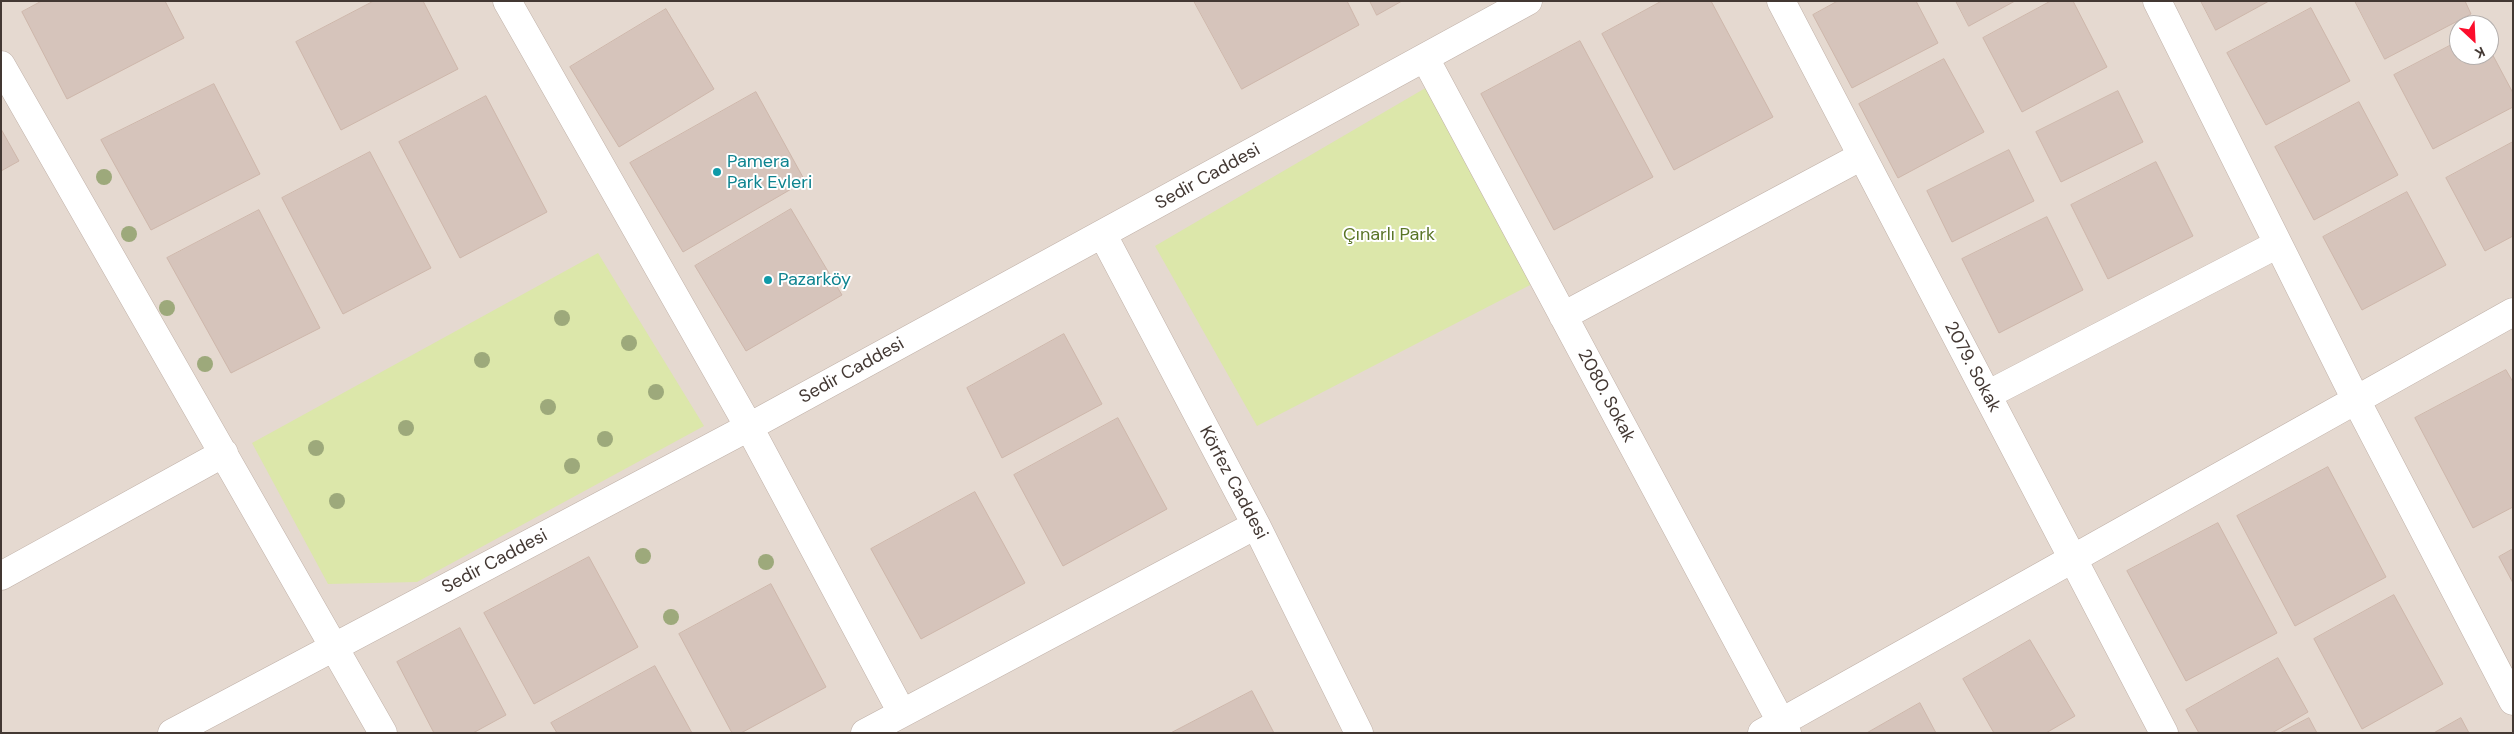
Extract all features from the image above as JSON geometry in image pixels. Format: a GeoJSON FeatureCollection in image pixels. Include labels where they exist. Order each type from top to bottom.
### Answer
{"type":"FeatureCollection","features":[{"type":"Feature","properties":{"kind":"street"},"geometry":{"type":"LineString","coordinates":[[507,1],[749,427],[902,713]]}},
{"type":"Feature","properties":{"kind":"street","name":"Sedir Caddesi"},"geometry":{"type":"LineString","coordinates":[[172,733],[749,427],[1528,1]]}},
{"type":"Feature","properties":{"kind":"street","name":"2079. Sokak"},"geometry":{"type":"LineString","coordinates":[[1781,1],[2164,733]]}},
{"type":"Feature","properties":{"kind":"street"},"geometry":{"type":"LineString","coordinates":[[2157,1],[2356,400],[2513,701]]}},
{"type":"Feature","properties":{"kind":"street","name":"2080. Sokak"},"geometry":{"type":"LineString","coordinates":[[1425,58],[1563,316],[1777,729]]}},
{"type":"Feature","properties":{"kind":"street"},"geometry":{"type":"LineString","coordinates":[[1,65],[335,646],[383,733]]}},
{"type":"Feature","properties":{"kind":"street"},"geometry":{"type":"LineString","coordinates":[[1563,316],[1862,156]]}},
{"type":"Feature","properties":{"kind":"street","name":"Körfez Caddesi"},"geometry":{"type":"LineString","coordinates":[[1103,235],[1256,525],[1359,733]]}},
{"type":"Feature","properties":{"kind":"street"},"geometry":{"type":"LineString","coordinates":[[1987,395],[2278,244]]}},
{"type":"Feature","properties":{"kind":"street"},"geometry":{"type":"LineString","coordinates":[[1777,729],[2073,559],[2513,312]]}},
{"type":"Feature","properties":{"kind":"street"},"geometry":{"type":"LineString","coordinates":[[1,576],[224,452]]}},
{"type":"Feature","properties":{"kind":"street"},"geometry":{"type":"LineString","coordinates":[[865,733],[1256,525]]}},
{"type":"Feature","properties":{"kind":"shaded area"},"geometry":{"type":"Polygon","coordinates":[[[1,1],[2513,1],[2513,733],[1,733],[1,1]]]}},
{"type":"Feature","properties":{"kind":"green space","name":"Çınarlı Park"},"geometry":{"type":"Polygon","coordinates":[[[1434,83],[1536,282],[1257,426],[1155,246],[1434,83]]]}},
{"type":"Feature","properties":{"kind":"green space"},"geometry":{"type":"Polygon","coordinates":[[[598,253],[704,426],[417,582],[328,584],[252,443],[598,253]]]}},
{"type":"Feature","properties":{"kind":"building"},"geometry":{"type":"Polygon","coordinates":[[[42,1],[165,1],[184,38],[67,99],[22,12],[42,1]]]}},
{"type":"Feature","properties":{"kind":"building"},"geometry":{"type":"Polygon","coordinates":[[[374,1],[423,1],[458,69],[341,130],[296,42],[374,1]]]}},
{"type":"Feature","properties":{"kind":"building"},"geometry":{"type":"Polygon","coordinates":[[[1194,1],[1347,1],[1359,25],[1242,89],[1194,1]]]}},
{"type":"Feature","properties":{"kind":"building"},"geometry":{"type":"Polygon","coordinates":[[[1370,1],[1402,1],[1377,15],[1370,1]]]}},
{"type":"Feature","properties":{"kind":"building"},"geometry":{"type":"Polygon","coordinates":[[[1662,1],[1711,1],[1773,117],[1674,170],[1602,34],[1662,1]]]}},
{"type":"Feature","properties":{"kind":"building"},"geometry":{"type":"Polygon","coordinates":[[[1838,1],[1916,1],[1938,43],[1852,88],[1813,15],[1838,1]]]}},
{"type":"Feature","properties":{"kind":"building"},"geometry":{"type":"Polygon","coordinates":[[[1956,1],[2015,1],[1969,26],[1956,1]]]}},
{"type":"Feature","properties":{"kind":"building"},"geometry":{"type":"Polygon","coordinates":[[[2051,1],[2073,1],[2107,67],[2022,112],[1983,38],[2051,1]]]}},
{"type":"Feature","properties":{"kind":"building"},"geometry":{"type":"Polygon","coordinates":[[[2201,1],[2269,1],[2216,30],[2201,1]]]}},
{"type":"Feature","properties":{"kind":"building"},"geometry":{"type":"Polygon","coordinates":[[[2355,1],[2465,1],[2471,14],[2449,15],[2449,26],[2385,59],[2355,1]]]}},
{"type":"Feature","properties":{"kind":"building"},"geometry":{"type":"Polygon","coordinates":[[[2311,8],[2350,81],[2266,125],[2227,53],[2311,8]]]}},
{"type":"Feature","properties":{"kind":"building"},"geometry":{"type":"Polygon","coordinates":[[[666,9],[714,89],[619,147],[570,67],[666,9]]]}},
{"type":"Feature","properties":{"kind":"building"},"geometry":{"type":"Polygon","coordinates":[[[1580,41],[1653,177],[1554,230],[1481,94],[1580,41]]]}},
{"type":"Feature","properties":{"kind":"building"},"geometry":{"type":"Polygon","coordinates":[[[2449,46],[2449,65],[2498,65],[2513,93],[2513,107],[2433,149],[2394,75],[2449,46]]]}},
{"type":"Feature","properties":{"kind":"building"},"geometry":{"type":"Polygon","coordinates":[[[1944,59],[1984,132],[1898,178],[1859,104],[1944,59]]]}},
{"type":"Feature","properties":{"kind":"building"},"geometry":{"type":"Polygon","coordinates":[[[214,84],[260,174],[151,230],[101,140],[214,84]]]}},
{"type":"Feature","properties":{"kind":"building"},"geometry":{"type":"Polygon","coordinates":[[[2118,91],[2143,142],[2061,182],[2036,132],[2118,91]]]}},
{"type":"Feature","properties":{"kind":"building","name":"Pamera Park Evleri"},"geometry":{"type":"Polygon","coordinates":[[[756,92],[805,181],[683,252],[630,163],[756,92]]]}},
{"type":"Feature","properties":{"kind":"building"},"geometry":{"type":"Polygon","coordinates":[[[486,96],[547,212],[460,258],[399,142],[486,96]]]}},
{"type":"Feature","properties":{"kind":"building"},"geometry":{"type":"Polygon","coordinates":[[[2359,102],[2398,175],[2314,220],[2275,147],[2359,102]]]}},
{"type":"Feature","properties":{"kind":"building"},"geometry":{"type":"Polygon","coordinates":[[[1,129],[19,161],[1,171],[1,129]]]}},
{"type":"Feature","properties":{"kind":"building"},"geometry":{"type":"Polygon","coordinates":[[[2513,142],[2513,236],[2485,251],[2446,178],[2513,142]]]}},
{"type":"Feature","properties":{"kind":"building"},"geometry":{"type":"Polygon","coordinates":[[[2009,150],[2034,201],[1952,242],[1927,191],[2009,150]]]}},
{"type":"Feature","properties":{"kind":"building"},"geometry":{"type":"Polygon","coordinates":[[[370,152],[431,268],[343,314],[282,198],[370,152]]]}},
{"type":"Feature","properties":{"kind":"building"},"geometry":{"type":"Polygon","coordinates":[[[2156,162],[2193,236],[2108,279],[2071,205],[2156,162]]]}},
{"type":"Feature","properties":{"kind":"building"},"geometry":{"type":"Polygon","coordinates":[[[2407,192],[2446,265],[2362,310],[2323,237],[2407,192]]]}},
{"type":"Feature","properties":{"kind":"building","name":"Pazarköy"},"geometry":{"type":"Polygon","coordinates":[[[791,209],[842,295],[746,351],[695,266],[791,209]]]}},
{"type":"Feature","properties":{"kind":"building"},"geometry":{"type":"Polygon","coordinates":[[[259,210],[320,328],[231,373],[167,258],[259,210]]]}},
{"type":"Feature","properties":{"kind":"building"},"geometry":{"type":"Polygon","coordinates":[[[2047,217],[2083,290],[1999,333],[1962,259],[2047,217]]]}},
{"type":"Feature","properties":{"kind":"building"},"geometry":{"type":"Polygon","coordinates":[[[1064,334],[1102,404],[1002,458],[967,388],[1064,334]]]}},
{"type":"Feature","properties":{"kind":"building"},"geometry":{"type":"Polygon","coordinates":[[[2506,370],[2513,382],[2513,507],[2473,528],[2415,418],[2506,370]]]}},
{"type":"Feature","properties":{"kind":"building"},"geometry":{"type":"Polygon","coordinates":[[[1118,418],[1167,509],[1063,566],[1014,475],[1118,418]]]}},
{"type":"Feature","properties":{"kind":"building"},"geometry":{"type":"Polygon","coordinates":[[[2328,467],[2386,577],[2295,626],[2237,516],[2328,467]]]}},
{"type":"Feature","properties":{"kind":"building"},"geometry":{"type":"Polygon","coordinates":[[[975,492],[1025,583],[921,639],[871,549],[975,492]]]}},
{"type":"Feature","properties":{"kind":"building"},"geometry":{"type":"Polygon","coordinates":[[[2218,523],[2277,633],[2186,681],[2127,571],[2218,523]]]}},
{"type":"Feature","properties":{"kind":"building"},"geometry":{"type":"Polygon","coordinates":[[[2513,549],[2513,583],[2499,557],[2513,549]]]}},
{"type":"Feature","properties":{"kind":"building"},"geometry":{"type":"Polygon","coordinates":[[[589,557],[638,647],[534,704],[484,613],[589,557]]]}},
{"type":"Feature","properties":{"kind":"building"},"geometry":{"type":"Polygon","coordinates":[[[771,584],[826,687],[741,733],[732,733],[679,634],[771,584]]]}},
{"type":"Feature","properties":{"kind":"building"},"geometry":{"type":"Polygon","coordinates":[[[2394,595],[2443,684],[2362,729],[2314,639],[2394,595]]]}},
{"type":"Feature","properties":{"kind":"building"},"geometry":{"type":"Polygon","coordinates":[[[460,628],[506,715],[473,733],[434,733],[397,662],[460,628]]]}},
{"type":"Feature","properties":{"kind":"building"},"geometry":{"type":"Polygon","coordinates":[[[2030,640],[2075,716],[2046,733],[1994,733],[1963,679],[2030,640]]]}},
{"type":"Feature","properties":{"kind":"building"},"geometry":{"type":"Polygon","coordinates":[[[2278,658],[2308,712],[2272,733],[2199,733],[2186,710],[2278,658]]]}},
{"type":"Feature","properties":{"kind":"building"},"geometry":{"type":"Polygon","coordinates":[[[655,666],[692,733],[557,733],[551,723],[655,666]]]}},
{"type":"Feature","properties":{"kind":"building"},"geometry":{"type":"Polygon","coordinates":[[[1252,691],[1274,733],[1171,733],[1252,691]]]}},
{"type":"Feature","properties":{"kind":"building"},"geometry":{"type":"Polygon","coordinates":[[[1920,703],[1936,733],[1867,733],[1920,703]]]}},
{"type":"Feature","properties":{"kind":"building"},"geometry":{"type":"Polygon","coordinates":[[[2309,718],[2317,733],[2280,733],[2309,718]]]}},
{"type":"Feature","properties":{"kind":"building"},"geometry":{"type":"Polygon","coordinates":[[[2461,718],[2469,733],[2434,733],[2461,718]]]}},
{"type":"Feature","properties":{"kind":"place","name":"Pamera Park Evleri"},"geometry":{"type":"Point","coordinates":[717,172]}},
{"type":"Feature","properties":{"kind":"place","name":"Pazarköy"},"geometry":{"type":"Point","coordinates":[768,280]}}]}
